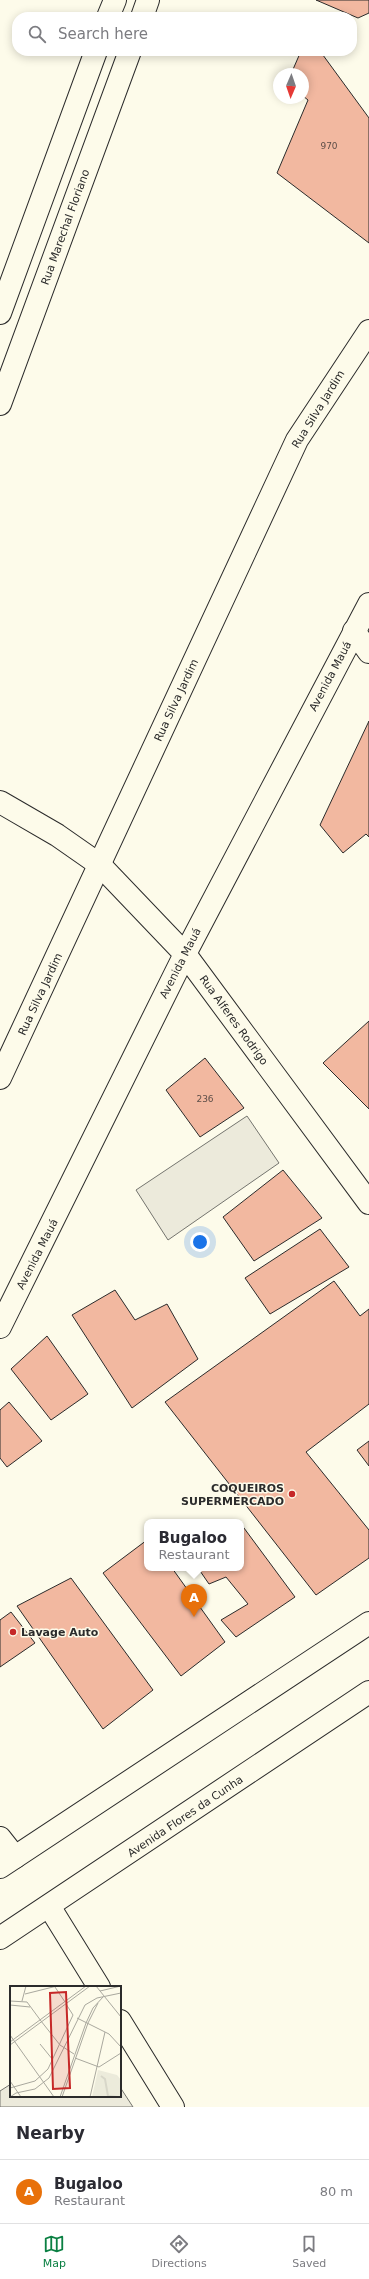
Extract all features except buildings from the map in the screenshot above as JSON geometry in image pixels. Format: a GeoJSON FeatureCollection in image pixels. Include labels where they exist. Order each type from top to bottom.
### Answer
{"type":"FeatureCollection","features":[{"type":"Feature","properties":{"kind":"street"},"geometry":{"type":"LineString","coordinates":[[110,12],[115,0]]}},
{"type":"Feature","properties":{"kind":"street"},"geometry":{"type":"LineString","coordinates":[[144,12],[148,0]]}},
{"type":"Feature","properties":{"kind":"street"},"geometry":{"type":"LineString","coordinates":[[0,313],[94,56]]}},
{"type":"Feature","properties":{"kind":"street","name":"Rua Marechal Floriano"},"geometry":{"type":"LineString","coordinates":[[0,404],[128,56]]}},
{"type":"Feature","properties":{"kind":"street"},"geometry":{"type":"LineString","coordinates":[[31,227],[62,238]]}},
{"type":"Feature","properties":{"kind":"street","name":"Rua Silva Jardim"},"geometry":{"type":"LineString","coordinates":[[0,1078],[297,440],[369,331]]}},
{"type":"Feature","properties":{"kind":"street","name":"Avenida Mauá"},"geometry":{"type":"LineString","coordinates":[[0,1327],[185,954],[369,604]]}},
{"type":"Feature","properties":{"kind":"street"},"geometry":{"type":"LineString","coordinates":[[354,631],[369,652]]}},
{"type":"Feature","properties":{"kind":"street","name":"Rua Alferes Rodrigo"},"geometry":{"type":"LineString","coordinates":[[0,802],[57,835],[100,865],[185,954],[369,1203]]}},
{"type":"Feature","properties":{"kind":"street"},"geometry":{"type":"LineString","coordinates":[[0,1838],[8,1862],[369,1623]]}},
{"type":"Feature","properties":{"kind":"street","name":"Avenida Flores da Cunha"},"geometry":{"type":"LineString","coordinates":[[0,1938],[369,1692]]}},
{"type":"Feature","properties":{"kind":"street"},"geometry":{"type":"LineString","coordinates":[[49,1906],[98,1986]]}},
{"type":"Feature","properties":{"kind":"street"},"geometry":{"type":"LineString","coordinates":[[121,2023],[173,2107]]}},
{"type":"Feature","properties":{"kind":"shaded area"},"geometry":{"type":"Polygon","coordinates":[[[247,1116],[279,1163],[168,1240],[136,1190],[247,1116]]]}},
{"type":"Feature","properties":{"kind":"shaded area"},"geometry":{"type":"Polygon","coordinates":[[[10,2085],[10,2097],[121,2097],[121,2089],[133,2107],[0,2107],[0,2091],[10,2085]]]}},
{"type":"Feature","properties":{"kind":"place","name":"COQUEIROS SUPERMERCADO"},"geometry":{"type":"Point","coordinates":[292,1494]}},
{"type":"Feature","properties":{"kind":"place","name":"Bugaloo"},"geometry":{"type":"Point","coordinates":[194,1617]}},
{"type":"Feature","properties":{"kind":"place","name":"Lavage Auto"},"geometry":{"type":"Point","coordinates":[13,1632]}}]}
